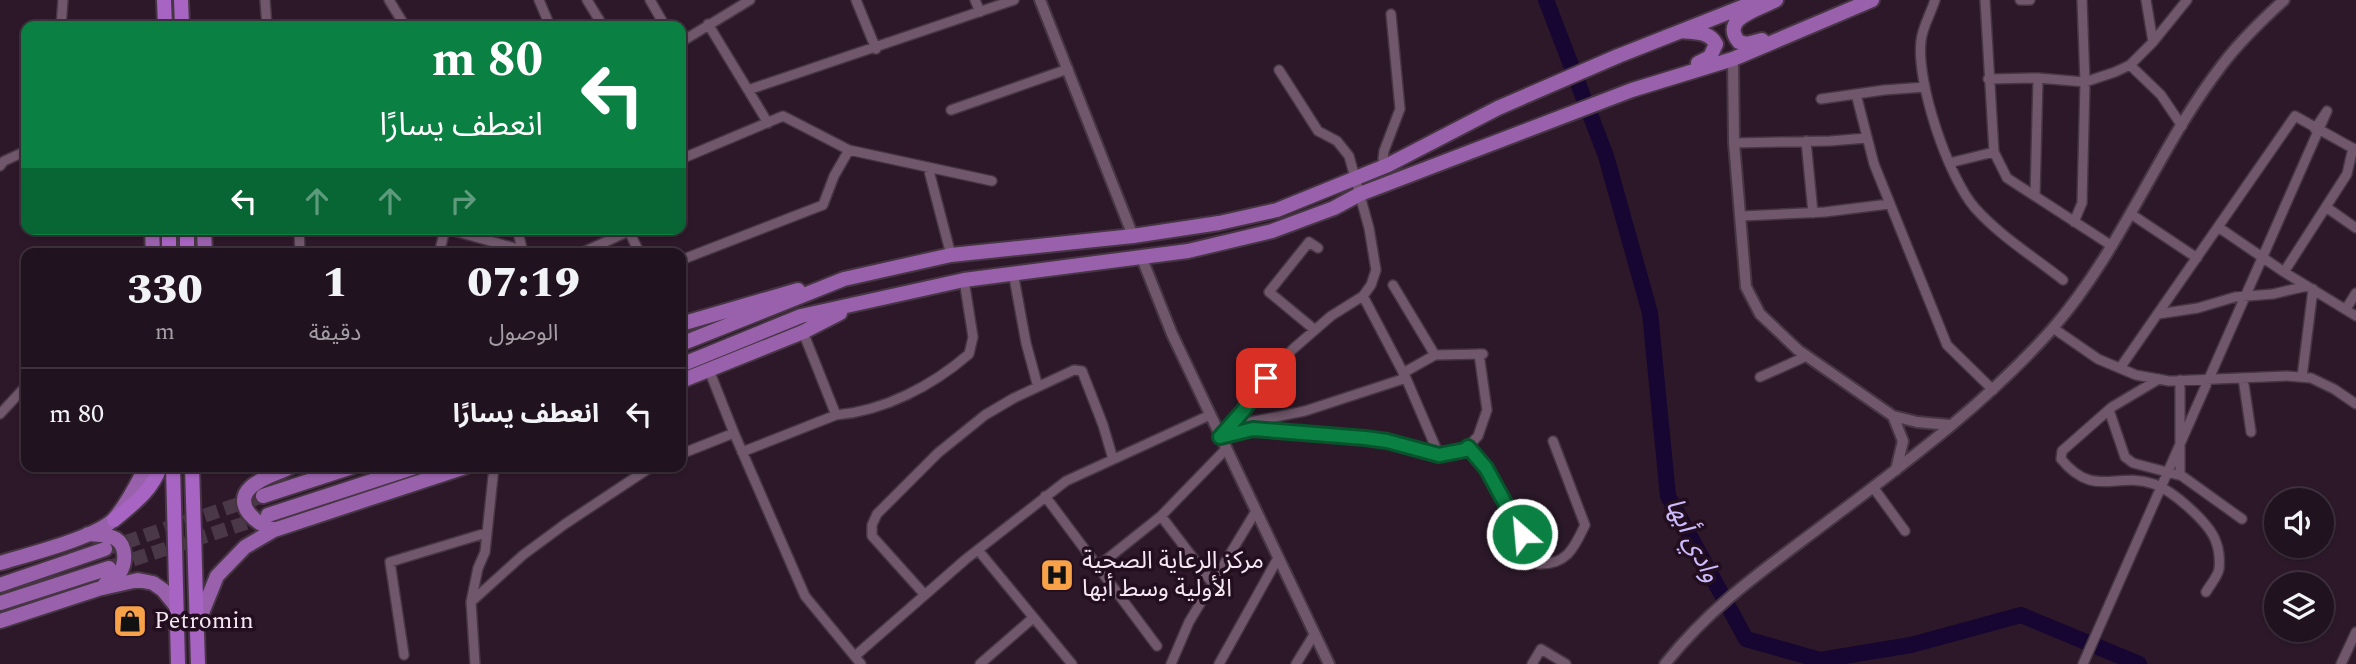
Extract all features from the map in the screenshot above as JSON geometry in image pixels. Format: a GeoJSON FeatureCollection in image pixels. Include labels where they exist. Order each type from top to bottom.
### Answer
{"type":"FeatureCollection","features":[{"type":"Feature","properties":{"kind":"highway"},"geometry":{"type":"LineString","coordinates":[[164,0],[164,21]]}},
{"type":"Feature","properties":{"kind":"highway"},"geometry":{"type":"LineString","coordinates":[[181,0],[182,21]]}},
{"type":"Feature","properties":{"kind":"highway"},"geometry":{"type":"LineString","coordinates":[[114,520],[140,499],[158,472]]}},
{"type":"Feature","properties":{"kind":"highway"},"geometry":{"type":"LineString","coordinates":[[173,472],[178,664]]}},
{"type":"Feature","properties":{"kind":"highway"},"geometry":{"type":"LineString","coordinates":[[192,472],[198,664]]}},
{"type":"Feature","properties":{"kind":"highway"},"geometry":{"type":"LineString","coordinates":[[193,506],[200,472]]}},
{"type":"Feature","properties":{"kind":"main road"},"geometry":{"type":"LineString","coordinates":[[686,322],[773,295],[951,256],[1133,236],[1219,223],[1276,210],[1388,165],[1498,108],[1680,31],[1729,5],[1760,0]]}},
{"type":"Feature","properties":{"kind":"main road"},"geometry":{"type":"LineString","coordinates":[[1776,0],[1737,19],[1733,35],[1739,42],[1747,44],[1792,33]]}},
{"type":"Feature","properties":{"kind":"main road"},"geometry":{"type":"LineString","coordinates":[[686,363],[802,316],[866,301],[1013,272],[1188,251],[1272,231],[1334,208],[1360,194],[1632,90],[1733,59],[1872,0]]}},
{"type":"Feature","properties":{"kind":"main road"},"geometry":{"type":"LineString","coordinates":[[1665,80],[1710,57],[1714,52],[1716,44],[1706,34],[1680,31]]}},
{"type":"Feature","properties":{"kind":"main road"},"geometry":{"type":"LineString","coordinates":[[686,342],[844,279]]}},
{"type":"Feature","properties":{"kind":"main road"},"geometry":{"type":"LineString","coordinates":[[686,379],[803,332],[866,301]]}},
{"type":"Feature","properties":{"kind":"main road"},"geometry":{"type":"LineString","coordinates":[[0,563],[88,534],[114,520],[143,472]]}},
{"type":"Feature","properties":{"kind":"main road"},"geometry":{"type":"LineString","coordinates":[[274,530],[262,527],[249,517],[245,507],[246,495],[251,486],[280,472]]}},
{"type":"Feature","properties":{"kind":"main road"},"geometry":{"type":"LineString","coordinates":[[263,496],[337,472]]}},
{"type":"Feature","properties":{"kind":"main road"},"geometry":{"type":"LineString","coordinates":[[268,516],[400,472]]}},
{"type":"Feature","properties":{"kind":"main road"},"geometry":{"type":"LineString","coordinates":[[196,626],[217,576],[245,547],[274,530],[450,472]]}},
{"type":"Feature","properties":{"kind":"main road"},"geometry":{"type":"LineString","coordinates":[[88,534],[108,535],[118,540],[125,559],[119,574],[98,589]]}},
{"type":"Feature","properties":{"kind":"main road"},"geometry":{"type":"LineString","coordinates":[[0,585],[105,550]]}},
{"type":"Feature","properties":{"kind":"main road"},"geometry":{"type":"LineString","coordinates":[[0,603],[109,568]]}},
{"type":"Feature","properties":{"kind":"main road"},"geometry":{"type":"LineString","coordinates":[[0,621],[98,589],[138,580],[153,583],[163,590],[176,606]]}},
{"type":"Feature","properties":{"kind":"street"},"geometry":{"type":"LineString","coordinates":[[61,21],[62,0]]}},
{"type":"Feature","properties":{"kind":"street"},"geometry":{"type":"LineString","coordinates":[[265,0],[267,21]]}},
{"type":"Feature","properties":{"kind":"street"},"geometry":{"type":"LineString","coordinates":[[389,0],[402,21]]}},
{"type":"Feature","properties":{"kind":"street"},"geometry":{"type":"LineString","coordinates":[[586,0],[600,21]]}},
{"type":"Feature","properties":{"kind":"street"},"geometry":{"type":"LineString","coordinates":[[650,0],[662,21]]}},
{"type":"Feature","properties":{"kind":"street"},"geometry":{"type":"LineString","coordinates":[[686,39],[750,0]]}},
{"type":"Feature","properties":{"kind":"street"},"geometry":{"type":"LineString","coordinates":[[856,0],[876,49]]}},
{"type":"Feature","properties":{"kind":"street"},"geometry":{"type":"LineString","coordinates":[[975,0],[980,12]]}},
{"type":"Feature","properties":{"kind":"street"},"geometry":{"type":"LineString","coordinates":[[748,90],[876,49],[1014,0]]}},
{"type":"Feature","properties":{"kind":"street"},"geometry":{"type":"LineString","coordinates":[[1040,0],[1133,236]]}},
{"type":"Feature","properties":{"kind":"street"},"geometry":{"type":"LineString","coordinates":[[1935,0],[1921,40],[1925,87],[1941,146],[1974,206],[2063,280]]}},
{"type":"Feature","properties":{"kind":"street"},"geometry":{"type":"LineString","coordinates":[[1985,0],[1994,152],[2007,178],[2112,246]]}},
{"type":"Feature","properties":{"kind":"street"},"geometry":{"type":"LineString","coordinates":[[2020,0],[2030,0]]}},
{"type":"Feature","properties":{"kind":"street"},"geometry":{"type":"LineString","coordinates":[[2074,222],[2082,203],[2085,82],[2082,0]]}},
{"type":"Feature","properties":{"kind":"street"},"geometry":{"type":"LineString","coordinates":[[2146,0],[2153,42]]}},
{"type":"Feature","properties":{"kind":"street"},"geometry":{"type":"LineString","coordinates":[[1988,79],[2085,82],[2130,65],[2153,42],[2187,0]]}},
{"type":"Feature","properties":{"kind":"street"},"geometry":{"type":"LineString","coordinates":[[1665,664],[1711,612],[1744,584],[1896,470],[1993,390],[2053,328],[2112,246],[2182,126],[2222,64],[2284,0]]}},
{"type":"Feature","properties":{"kind":"street"},"geometry":{"type":"LineString","coordinates":[[541,1],[548,21]]}},
{"type":"Feature","properties":{"kind":"street"},"geometry":{"type":"LineString","coordinates":[[1388,165],[1383,159],[1384,151],[1400,109],[1391,14]]}},
{"type":"Feature","properties":{"kind":"street"},"geometry":{"type":"LineString","coordinates":[[708,24],[768,123]]}},
{"type":"Feature","properties":{"kind":"street"},"geometry":{"type":"LineString","coordinates":[[1733,59],[1734,143],[1746,287],[1760,314],[1807,356],[1893,416],[1917,422],[1950,425]]}},
{"type":"Feature","properties":{"kind":"street"},"geometry":{"type":"LineString","coordinates":[[2130,65],[2161,95],[2182,126]]}},
{"type":"Feature","properties":{"kind":"street"},"geometry":{"type":"LineString","coordinates":[[951,110],[1068,69]]}},
{"type":"Feature","properties":{"kind":"street"},"geometry":{"type":"LineString","coordinates":[[1220,437],[1243,411],[1266,378],[1293,349],[1363,296],[1371,285],[1376,270],[1349,156],[1337,141],[1318,131],[1279,70]]}},
{"type":"Feature","properties":{"kind":"street"},"geometry":{"type":"LineString","coordinates":[[2035,197],[2038,79]]}},
{"type":"Feature","properties":{"kind":"street"},"geometry":{"type":"LineString","coordinates":[[1821,99],[1925,87]]}},
{"type":"Feature","properties":{"kind":"street"},"geometry":{"type":"LineString","coordinates":[[1856,94],[1874,164],[1947,345],[1993,390]]}},
{"type":"Feature","properties":{"kind":"street"},"geometry":{"type":"LineString","coordinates":[[2083,664],[2327,111],[2315,129]]}},
{"type":"Feature","properties":{"kind":"street"},"geometry":{"type":"LineString","coordinates":[[686,157],[783,116],[849,150],[992,181]]}},
{"type":"Feature","properties":{"kind":"street"},"geometry":{"type":"LineString","coordinates":[[2120,369],[2295,116],[2354,149],[2347,174],[2284,272]]}},
{"type":"Feature","properties":{"kind":"street"},"geometry":{"type":"LineString","coordinates":[[1734,143],[1867,138]]}},
{"type":"Feature","properties":{"kind":"street"},"geometry":{"type":"LineString","coordinates":[[1806,141],[1813,213]]}},
{"type":"Feature","properties":{"kind":"street"},"geometry":{"type":"LineString","coordinates":[[686,258],[823,205],[834,176],[849,150]]}},
{"type":"Feature","properties":{"kind":"street"},"geometry":{"type":"LineString","coordinates":[[1949,163],[1994,152]]}},
{"type":"Feature","properties":{"kind":"street"},"geometry":{"type":"LineString","coordinates":[[0,166],[21,153]]}},
{"type":"Feature","properties":{"kind":"street"},"geometry":{"type":"LineString","coordinates":[[928,167],[951,256]]}},
{"type":"Feature","properties":{"kind":"street"},"geometry":{"type":"LineString","coordinates":[[1742,216],[1813,213],[1889,204]]}},
{"type":"Feature","properties":{"kind":"street"},"geometry":{"type":"LineString","coordinates":[[2326,207],[2356,228]]}},
{"type":"Feature","properties":{"kind":"street"},"geometry":{"type":"LineString","coordinates":[[2131,214],[2197,258]]}},
{"type":"Feature","properties":{"kind":"street"},"geometry":{"type":"LineString","coordinates":[[2218,227],[2356,316]]}},
{"type":"Feature","properties":{"kind":"street"},"geometry":{"type":"LineString","coordinates":[[466,235],[510,248]]}},
{"type":"Feature","properties":{"kind":"street"},"geometry":{"type":"LineString","coordinates":[[592,248],[619,235]]}},
{"type":"Feature","properties":{"kind":"street"},"geometry":{"type":"LineString","coordinates":[[1315,330],[1269,292],[1310,242],[1318,248]]}},
{"type":"Feature","properties":{"kind":"street"},"geometry":{"type":"LineString","coordinates":[[1141,256],[1171,334],[1329,664]]}},
{"type":"Feature","properties":{"kind":"street"},"geometry":{"type":"LineString","coordinates":[[1013,272],[1026,342],[1038,387]]}},
{"type":"Feature","properties":{"kind":"street"},"geometry":{"type":"LineString","coordinates":[[742,452],[836,415],[859,413],[894,400],[931,382],[969,354],[973,337],[964,280]]}},
{"type":"Feature","properties":{"kind":"street"},"geometry":{"type":"LineString","coordinates":[[1393,285],[1435,355]]}},
{"type":"Feature","properties":{"kind":"street"},"geometry":{"type":"LineString","coordinates":[[2158,314],[2198,308],[2235,297],[2310,287]]}},
{"type":"Feature","properties":{"kind":"street"},"geometry":{"type":"LineString","coordinates":[[2302,377],[2310,287]]}},
{"type":"Feature","properties":{"kind":"street"},"geometry":{"type":"LineString","coordinates":[[2346,309],[2356,293]]}},
{"type":"Feature","properties":{"kind":"street"},"geometry":{"type":"LineString","coordinates":[[1363,296],[1405,375],[1439,455]]}},
{"type":"Feature","properties":{"kind":"street"},"geometry":{"type":"LineString","coordinates":[[2053,328],[2098,359],[2136,375],[2180,380],[2311,378],[2356,404]]}},
{"type":"Feature","properties":{"kind":"street"},"geometry":{"type":"LineString","coordinates":[[803,332],[836,415]]}},
{"type":"Feature","properties":{"kind":"street"},"geometry":{"type":"LineString","coordinates":[[1220,437],[1253,429],[1387,441],[1439,455],[1465,450],[1478,436],[1487,410],[1482,354],[1435,355],[1405,375],[1305,411],[1230,426]]}},
{"type":"Feature","properties":{"kind":"street"},"geometry":{"type":"LineString","coordinates":[[1760,377],[1807,356]]}},
{"type":"Feature","properties":{"kind":"street"},"geometry":{"type":"LineString","coordinates":[[709,370],[805,596],[858,660],[925,595],[1066,481],[1210,415]]}},
{"type":"Feature","properties":{"kind":"street"},"geometry":{"type":"LineString","coordinates":[[925,595],[872,536],[872,525],[877,514],[937,453],[985,415],[1073,370],[1082,371],[1113,459]]}},
{"type":"Feature","properties":{"kind":"street"},"geometry":{"type":"LineString","coordinates":[[2243,377],[2251,432]]}},
{"type":"Feature","properties":{"kind":"street"},"geometry":{"type":"LineString","coordinates":[[2159,379],[2109,410],[2062,451],[2061,459],[2070,470],[2086,480],[2112,482],[2129,479],[2156,485],[2188,506],[2212,533],[2217,544],[2219,571],[2206,592]]}},
{"type":"Feature","properties":{"kind":"street"},"geometry":{"type":"LineString","coordinates":[[2180,380],[2180,475]]}},
{"type":"Feature","properties":{"kind":"street"},"geometry":{"type":"LineString","coordinates":[[0,414],[21,391]]}},
{"type":"Feature","properties":{"kind":"street"},"geometry":{"type":"LineString","coordinates":[[2109,410],[2125,457],[2133,463],[2180,475],[2242,519]]}},
{"type":"Feature","properties":{"kind":"street"},"geometry":{"type":"LineString","coordinates":[[1893,416],[1903,441],[1896,470]]}},
{"type":"Feature","properties":{"kind":"street"},"geometry":{"type":"LineString","coordinates":[[686,452],[734,433]]}},
{"type":"Feature","properties":{"kind":"street"},"geometry":{"type":"LineString","coordinates":[[1468,447],[1486,468],[1512,513],[1531,555],[1538,564],[1551,565],[1565,558],[1585,524],[1553,441]]}},
{"type":"Feature","properties":{"kind":"street"},"geometry":{"type":"LineString","coordinates":[[1097,567],[1161,516],[1226,449]]}},
{"type":"Feature","properties":{"kind":"street"},"geometry":{"type":"LineString","coordinates":[[475,664],[471,602],[478,568],[485,552],[493,472]]}},
{"type":"Feature","properties":{"kind":"street"},"geometry":{"type":"LineString","coordinates":[[471,602],[534,547],[644,472]]}},
{"type":"Feature","properties":{"kind":"street"},"geometry":{"type":"LineString","coordinates":[[1873,487],[1905,531]]}},
{"type":"Feature","properties":{"kind":"street"},"geometry":{"type":"LineString","coordinates":[[1045,496],[1157,646]]}},
{"type":"Feature","properties":{"kind":"street"},"geometry":{"type":"LineString","coordinates":[[1171,664],[1189,622],[1255,511]]}},
{"type":"Feature","properties":{"kind":"street"},"geometry":{"type":"LineString","coordinates":[[1161,516],[1213,584]]}},
{"type":"Feature","properties":{"kind":"street"},"geometry":{"type":"LineString","coordinates":[[404,655],[390,562],[486,533]]}},
{"type":"Feature","properties":{"kind":"street"},"geometry":{"type":"LineString","coordinates":[[978,550],[1072,664]]}},
{"type":"Feature","properties":{"kind":"street"},"geometry":{"type":"LineString","coordinates":[[1219,664],[1278,558]]}},
{"type":"Feature","properties":{"kind":"street"},"geometry":{"type":"LineString","coordinates":[[980,664],[1033,618]]}},
{"type":"Feature","properties":{"kind":"street"},"geometry":{"type":"LineString","coordinates":[[2342,664],[2356,632]]}},
{"type":"Feature","properties":{"kind":"street"},"geometry":{"type":"LineString","coordinates":[[1296,664],[1315,633]]}},
{"type":"Feature","properties":{"kind":"street"},"geometry":{"type":"LineString","coordinates":[[1532,664],[1541,649],[1566,664]]}},
{"type":"Feature","properties":{"kind":"waterway","name":"وادي أبها"},"geometry":{"type":"LineString","coordinates":[[1546,0],[1606,156],[1650,313],[1668,496],[1746,639],[1820,660],[1911,645],[2021,615],[2139,664]]}},
{"type":"Feature","properties":{"kind":"tunnel"},"geometry":{"type":"LineString","coordinates":[[105,549],[263,496]]}},
{"type":"Feature","properties":{"kind":"tunnel"},"geometry":{"type":"LineString","coordinates":[[113,566],[264,517]]}},
{"type":"Feature","properties":{"kind":"place","name":"مركز الرعاية الصحية الأولية وسط أبها"},"geometry":{"type":"Point","coordinates":[1057,575]}},
{"type":"Feature","properties":{"kind":"place","name":"Petromin"},"geometry":{"type":"Point","coordinates":[130,621]}},
{"type":"Feature","properties":{"kind":"route"},"geometry":{"type":"LineString","coordinates":[[1266,378],[1243,411],[1220,437],[1253,429],[1387,441],[1439,455],[1468,447],[1486,468],[1522,534]]}}]}
